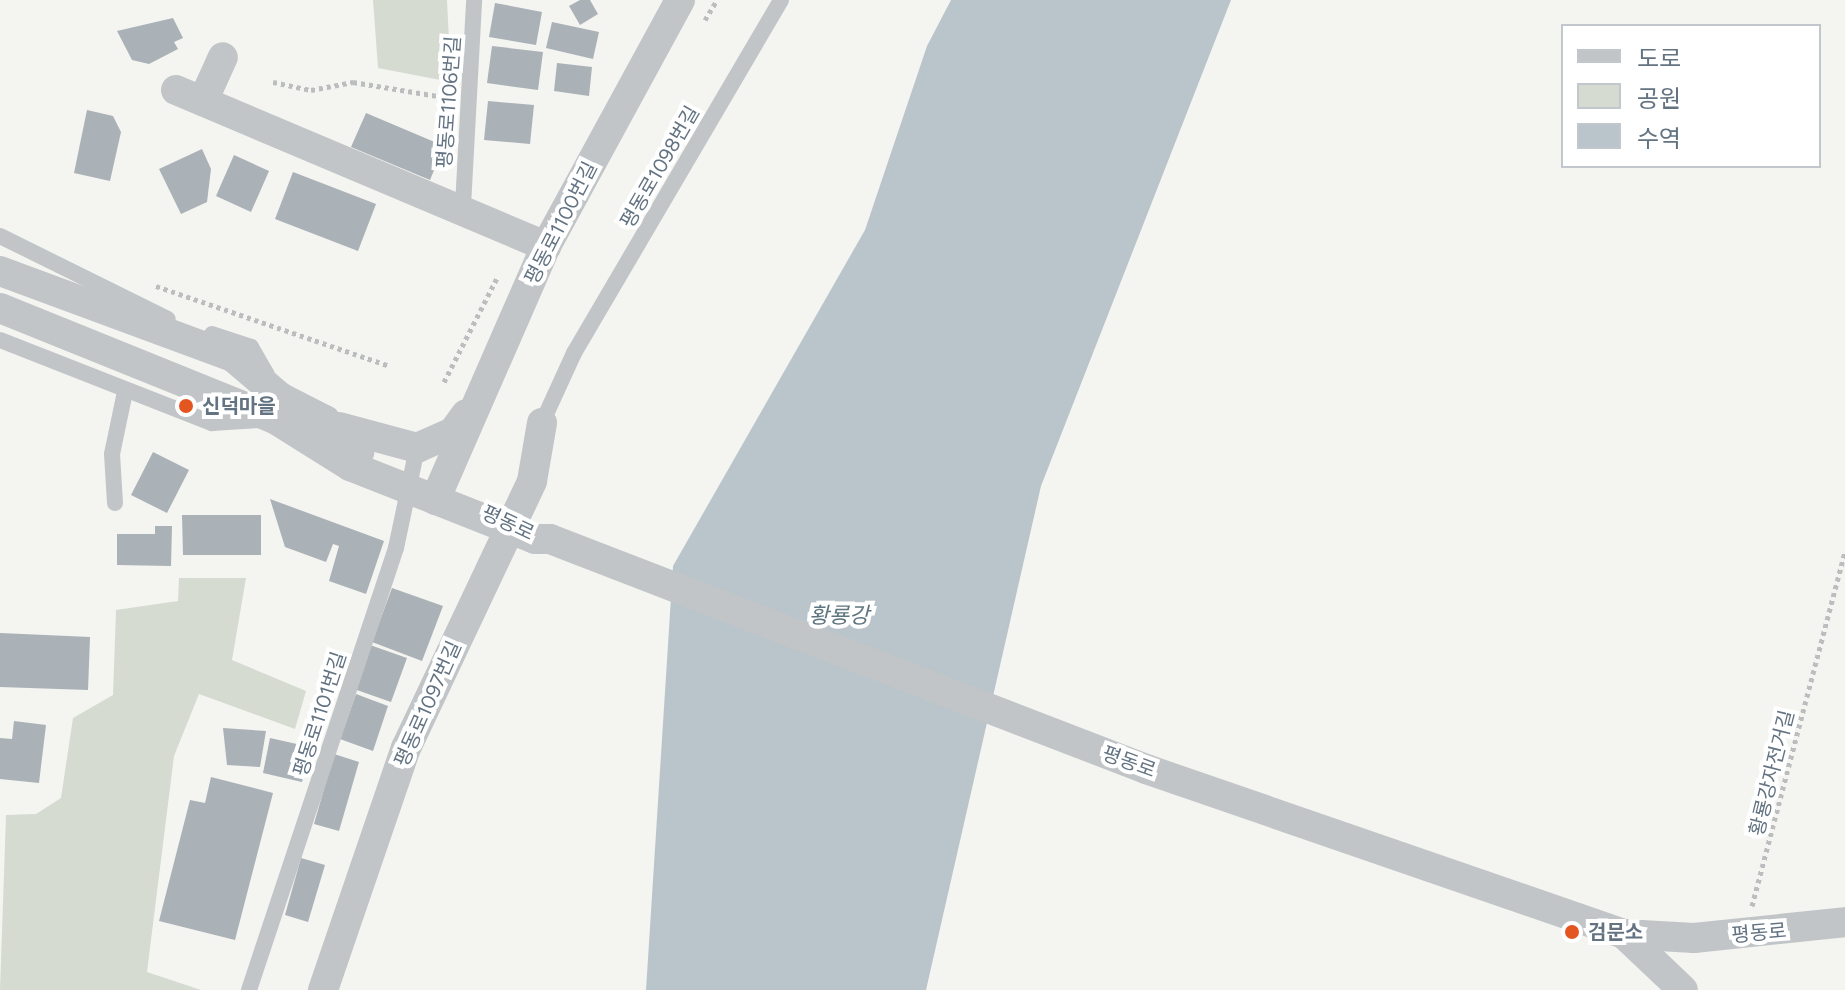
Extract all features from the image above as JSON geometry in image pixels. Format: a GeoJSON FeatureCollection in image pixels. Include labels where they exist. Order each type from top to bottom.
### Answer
{"type":"FeatureCollection","features":[{"type":"Feature","properties":{"kind":"street","name":"평동로1100번길"},"geometry":{"type":"LineString","coordinates":[[422,481],[456,452],[546,246],[680,0]]}},
{"type":"Feature","properties":{"kind":"street"},"geometry":{"type":"LineString","coordinates":[[223,57],[189,96],[463,206],[546,246]]}},
{"type":"Feature","properties":{"kind":"street","name":"평동로"},"geometry":{"type":"LineString","coordinates":[[0,271],[233,357],[278,408],[350,466],[422,481]]}},
{"type":"Feature","properties":{"kind":"street","name":"평동로"},"geometry":{"type":"LineString","coordinates":[[0,308],[278,408],[325,420],[333,440],[422,481],[510,527],[546,538],[1146,769],[1624,934],[1733,935],[1845,922]]}},
{"type":"Feature","properties":{"kind":"street"},"geometry":{"type":"LineString","coordinates":[[422,481],[478,396]]}},
{"type":"Feature","properties":{"kind":"street","name":"평동로1097번길"},"geometry":{"type":"LineString","coordinates":[[323,990],[406,748],[532,481],[542,423]]}},
{"type":"Feature","properties":{"kind":"street","name":"평동로"},"geometry":{"type":"LineString","coordinates":[[1624,934],[1683,990]]}},
{"type":"Feature","properties":{"kind":"lane","name":"평동로1106번길"},"geometry":{"type":"LineString","coordinates":[[463,206],[474,0]]}},
{"type":"Feature","properties":{"kind":"lane","name":"평동로1098번길"},"geometry":{"type":"LineString","coordinates":[[542,423],[574,353],[781,0]]}},
{"type":"Feature","properties":{"kind":"lane"},"geometry":{"type":"LineString","coordinates":[[0,236],[162,317],[251,347],[278,408],[212,423],[125,392],[0,340]]}},
{"type":"Feature","properties":{"kind":"lane"},"geometry":{"type":"LineString","coordinates":[[115,503],[112,454],[125,392]]}},
{"type":"Feature","properties":{"kind":"lane","name":"평동로1101번길"},"geometry":{"type":"LineString","coordinates":[[249,990],[396,548],[422,481]]}},
{"type":"Feature","properties":{"kind":"path"},"geometry":{"type":"LineString","coordinates":[[273,82],[311,90],[353,82],[467,101]]}},
{"type":"Feature","properties":{"kind":"path"},"geometry":{"type":"LineString","coordinates":[[143,281],[389,366]]}},
{"type":"Feature","properties":{"kind":"path","name":"황룡강자전거길"},"geometry":{"type":"LineString","coordinates":[[1733,935],[1752,906],[1777,822],[1845,551]]}},
{"type":"Feature","properties":{"kind":"green space"},"geometry":{"type":"Polygon","coordinates":[[[373,0],[447,0],[451,82],[378,68],[373,0]]]}},
{"type":"Feature","properties":{"kind":"green space"},"geometry":{"type":"Polygon","coordinates":[[[179,578],[246,578],[232,660],[306,691],[295,729],[199,694],[174,756],[147,972],[201,990],[0,990],[6,815],[36,814],[61,798],[73,718],[113,695],[116,610],[178,601],[179,578]]]}},
{"type":"Feature","properties":{"kind":"water","name":"황룡강"},"geometry":{"type":"Polygon","coordinates":[[[951,0],[1231,0],[1041,486],[926,990],[646,990],[673,566],[865,230],[927,46],[951,0]]]}},
{"type":"Feature","properties":{"kind":"building"},"geometry":{"type":"Polygon","coordinates":[[[580,0],[590,0],[598,14],[580,25],[569,6],[580,0]]]}},
{"type":"Feature","properties":{"kind":"building"},"geometry":{"type":"Polygon","coordinates":[[[495,3],[542,12],[536,45],[489,37],[495,3]]]}},
{"type":"Feature","properties":{"kind":"building"},"geometry":{"type":"Polygon","coordinates":[[[173,18],[183,38],[174,42],[178,49],[149,64],[132,60],[117,31],[173,18]]]}},
{"type":"Feature","properties":{"kind":"building"},"geometry":{"type":"Polygon","coordinates":[[[552,22],[599,32],[593,59],[546,48],[552,22]]]}},
{"type":"Feature","properties":{"kind":"building"},"geometry":{"type":"Polygon","coordinates":[[[492,46],[543,52],[538,90],[487,83],[492,46]]]}},
{"type":"Feature","properties":{"kind":"building"},"geometry":{"type":"Polygon","coordinates":[[[557,63],[592,67],[589,96],[554,91],[557,63]]]}},
{"type":"Feature","properties":{"kind":"building"},"geometry":{"type":"Polygon","coordinates":[[[488,101],[534,105],[530,144],[484,140],[488,101]]]}},
{"type":"Feature","properties":{"kind":"building"},"geometry":{"type":"Polygon","coordinates":[[[87,110],[113,116],[121,132],[110,181],[74,173],[87,110]]]}},
{"type":"Feature","properties":{"kind":"building"},"geometry":{"type":"Polygon","coordinates":[[[366,113],[444,146],[430,180],[351,147],[366,113]]]}},
{"type":"Feature","properties":{"kind":"building"},"geometry":{"type":"Polygon","coordinates":[[[202,149],[211,169],[207,202],[181,214],[159,169],[202,149]]]}},
{"type":"Feature","properties":{"kind":"building"},"geometry":{"type":"Polygon","coordinates":[[[234,155],[269,171],[251,212],[216,196],[234,155]]]}},
{"type":"Feature","properties":{"kind":"building"},"geometry":{"type":"Polygon","coordinates":[[[293,172],[376,204],[358,251],[275,219],[293,172]]]}},
{"type":"Feature","properties":{"kind":"building"},"geometry":{"type":"Polygon","coordinates":[[[153,452],[189,470],[167,513],[131,495],[153,452]]]}},
{"type":"Feature","properties":{"kind":"building"},"geometry":{"type":"Polygon","coordinates":[[[270,499],[384,541],[366,594],[329,581],[339,546],[333,544],[326,562],[285,547],[270,499]]]}},
{"type":"Feature","properties":{"kind":"building"},"geometry":{"type":"Polygon","coordinates":[[[182,515],[261,515],[261,555],[183,555],[182,515]]]}},
{"type":"Feature","properties":{"kind":"building"},"geometry":{"type":"Polygon","coordinates":[[[155,526],[172,526],[171,566],[117,565],[117,534],[155,534],[155,526]]]}},
{"type":"Feature","properties":{"kind":"building"},"geometry":{"type":"Polygon","coordinates":[[[392,588],[443,606],[422,661],[372,642],[392,588]]]}},
{"type":"Feature","properties":{"kind":"building"},"geometry":{"type":"Polygon","coordinates":[[[0,633],[90,637],[88,690],[0,687],[0,633]]]}},
{"type":"Feature","properties":{"kind":"building"},"geometry":{"type":"Polygon","coordinates":[[[370,645],[407,658],[391,702],[354,689],[370,645]]]}},
{"type":"Feature","properties":{"kind":"building"},"geometry":{"type":"Polygon","coordinates":[[[356,694],[388,706],[373,751],[340,739],[356,694]]]}},
{"type":"Feature","properties":{"kind":"building"},"geometry":{"type":"Polygon","coordinates":[[[14,721],[46,725],[39,783],[0,779],[0,738],[12,739],[14,721]]]}},
{"type":"Feature","properties":{"kind":"building"},"geometry":{"type":"Polygon","coordinates":[[[223,728],[266,731],[260,767],[227,765],[223,728]]]}},
{"type":"Feature","properties":{"kind":"building"},"geometry":{"type":"Polygon","coordinates":[[[270,738],[310,747],[302,782],[263,773],[270,738]]]}},
{"type":"Feature","properties":{"kind":"building"},"geometry":{"type":"Polygon","coordinates":[[[334,754],[359,762],[339,831],[314,824],[334,754]]]}},
{"type":"Feature","properties":{"kind":"building"},"geometry":{"type":"Polygon","coordinates":[[[211,777],[273,793],[235,940],[159,921],[190,800],[205,803],[211,777]]]}},
{"type":"Feature","properties":{"kind":"building"},"geometry":{"type":"Polygon","coordinates":[[[301,858],[325,865],[308,922],[285,915],[301,858]]]}},
{"type":"Feature","properties":{"kind":"place","name":"신덕마을"},"geometry":{"type":"Point","coordinates":[186,406]}},
{"type":"Feature","properties":{"kind":"place","name":"검문소"},"geometry":{"type":"Point","coordinates":[1572,932]}}]}
